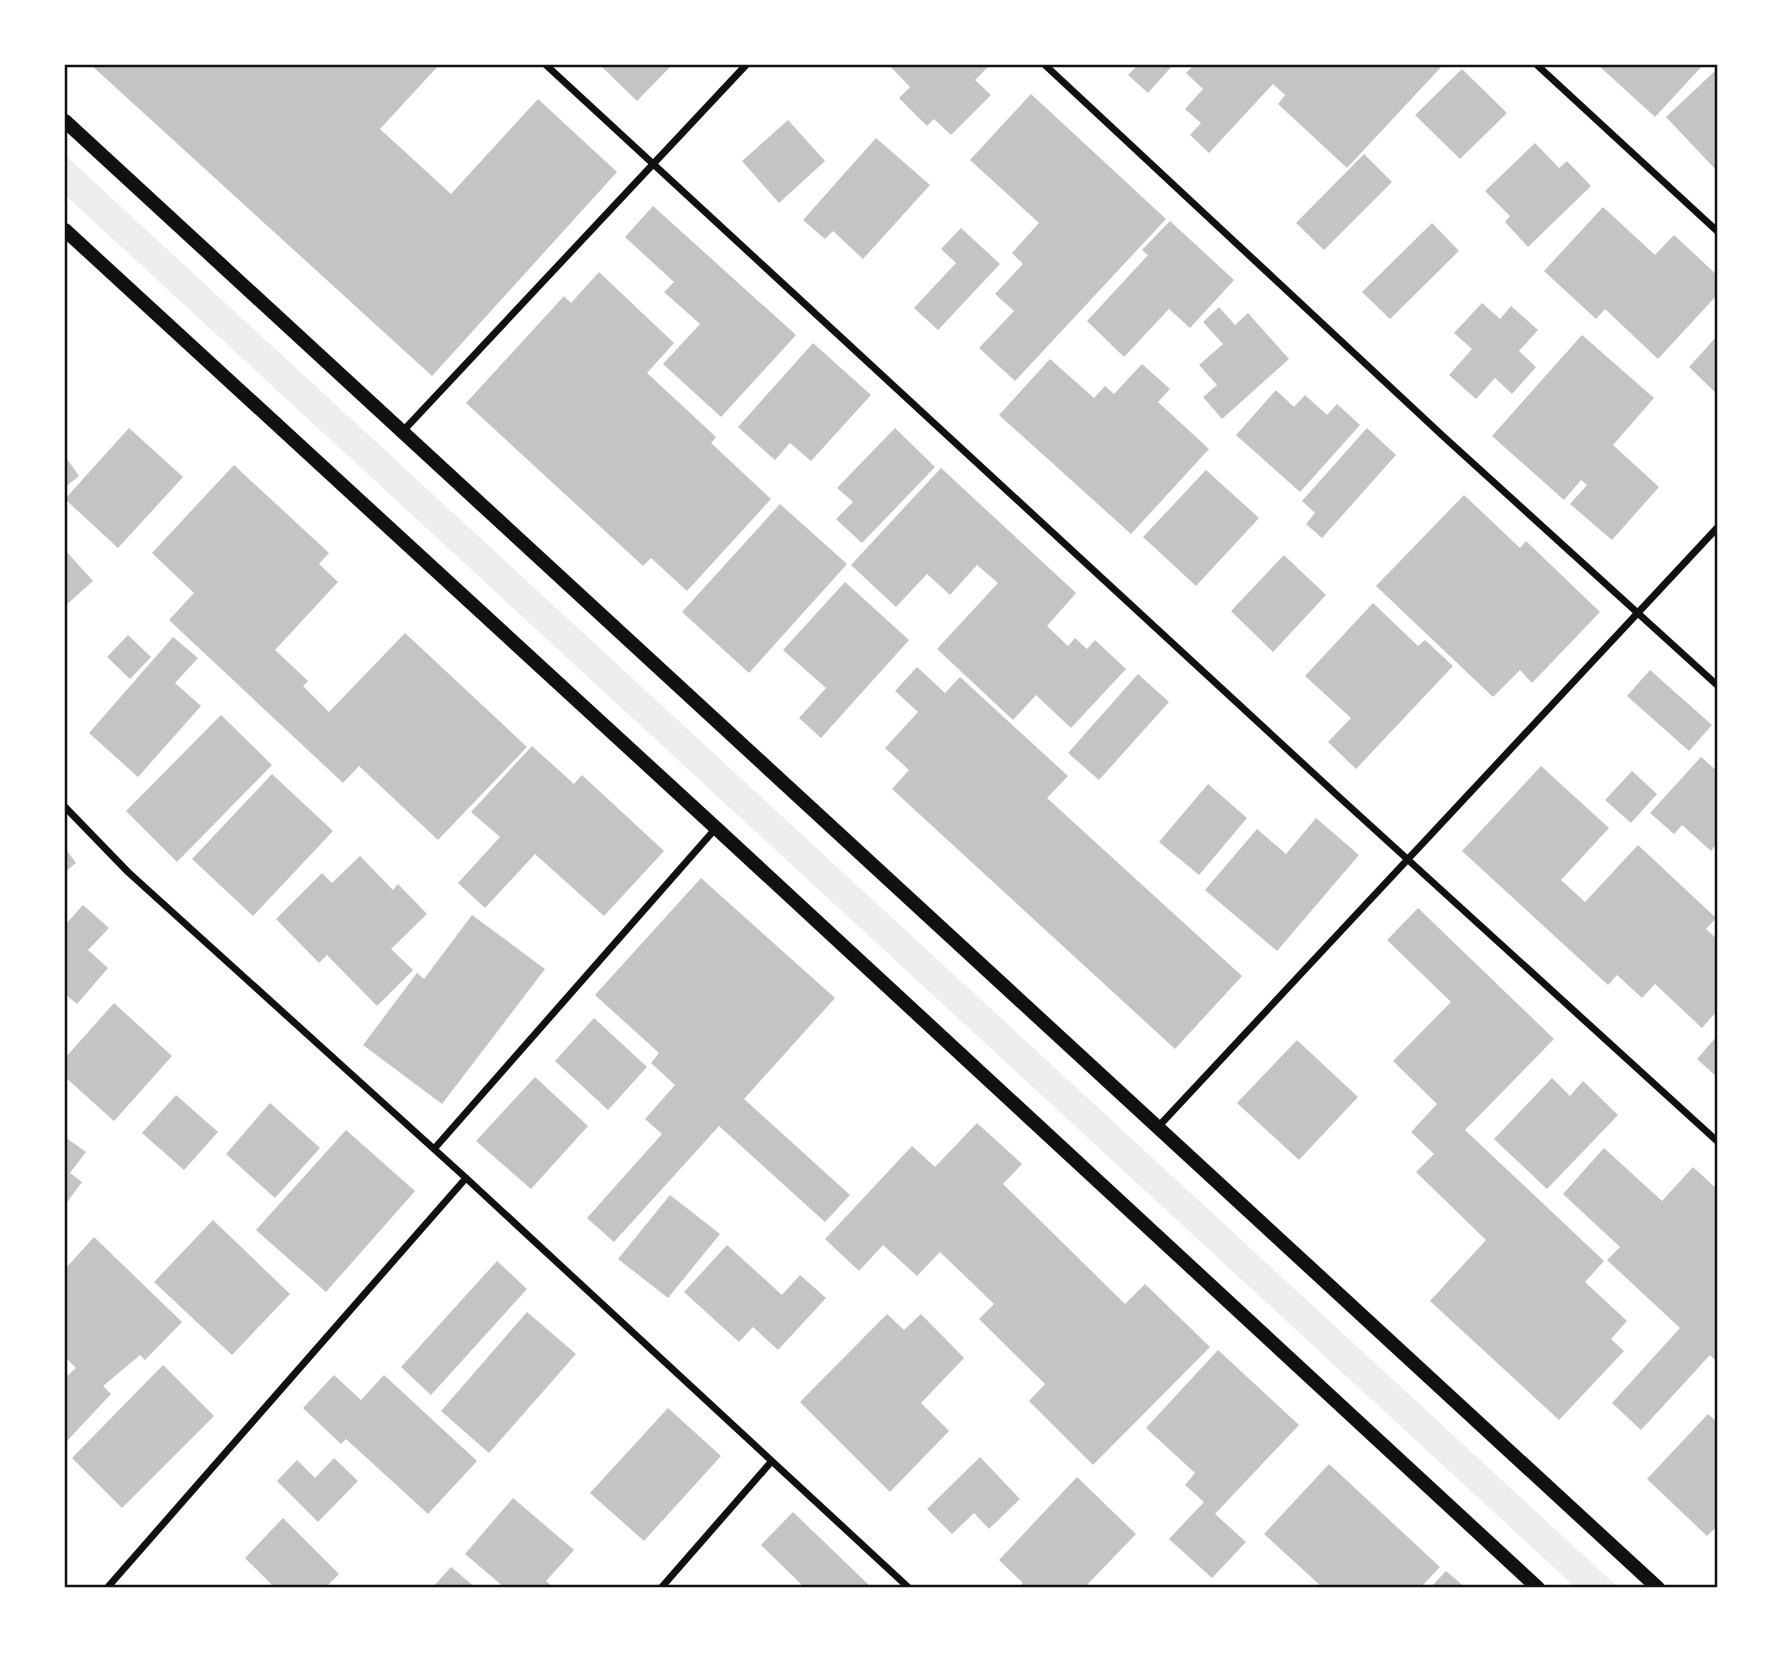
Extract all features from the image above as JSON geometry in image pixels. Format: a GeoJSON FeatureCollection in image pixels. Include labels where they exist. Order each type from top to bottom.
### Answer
{"type":"FeatureCollection","features":[{"type":"Feature","properties":{"kind":"main road"},"geometry":{"type":"LineString","coordinates":[[65,121],[1658,1588]]}},
{"type":"Feature","properties":{"kind":"main road"},"geometry":{"type":"LineString","coordinates":[[65,230],[1538,1588]]}},
{"type":"Feature","properties":{"kind":"street"},"geometry":{"type":"LineString","coordinates":[[545,65],[1717,1141]]}},
{"type":"Feature","properties":{"kind":"street"},"geometry":{"type":"LineString","coordinates":[[403,431],[746,65]]}},
{"type":"Feature","properties":{"kind":"street"},"geometry":{"type":"LineString","coordinates":[[1045,65],[1444,437],[1717,685]]}},
{"type":"Feature","properties":{"kind":"street"},"geometry":{"type":"LineString","coordinates":[[1537,65],[1717,231]]}},
{"type":"Feature","properties":{"kind":"street"},"geometry":{"type":"LineString","coordinates":[[1158,1127],[1717,528]]}},
{"type":"Feature","properties":{"kind":"street"},"geometry":{"type":"LineString","coordinates":[[65,807],[128,872],[466,1178],[909,1588]]}},
{"type":"Feature","properties":{"kind":"street"},"geometry":{"type":"LineString","coordinates":[[433,1149],[716,828]]}},
{"type":"Feature","properties":{"kind":"street"},"geometry":{"type":"LineString","coordinates":[[107,1588],[466,1178]]}},
{"type":"Feature","properties":{"kind":"street"},"geometry":{"type":"LineString","coordinates":[[661,1588],[771,1462]]}},
{"type":"Feature","properties":{"kind":"shaded area"},"geometry":{"type":"Polygon","coordinates":[[[65,155],[1619,1588],[1576,1588],[65,195],[65,155]]]}},
{"type":"Feature","properties":{"kind":"building"},"geometry":{"type":"Polygon","coordinates":[[[91,65],[439,65],[380,129],[451,194],[538,99],[617,172],[432,376],[91,65]]]}},
{"type":"Feature","properties":{"kind":"building"},"geometry":{"type":"Polygon","coordinates":[[[600,65],[672,65],[637,101],[600,65]]]}},
{"type":"Feature","properties":{"kind":"building"},"geometry":{"type":"Polygon","coordinates":[[[889,65],[990,65],[975,80],[991,95],[951,135],[934,119],[927,126],[899,98],[910,87],[889,65]]]}},
{"type":"Feature","properties":{"kind":"building"},"geometry":{"type":"Polygon","coordinates":[[[1138,65],[1173,65],[1148,93],[1128,75],[1138,65]]]}},
{"type":"Feature","properties":{"kind":"building"},"geometry":{"type":"Polygon","coordinates":[[[1194,65],[1443,65],[1347,168],[1278,104],[1285,95],[1273,84],[1209,153],[1190,135],[1201,123],[1185,109],[1203,89],[1186,73],[1194,65]]]}},
{"type":"Feature","properties":{"kind":"building"},"geometry":{"type":"Polygon","coordinates":[[[1598,65],[1703,65],[1655,117],[1598,65]]]}},
{"type":"Feature","properties":{"kind":"building"},"geometry":{"type":"Polygon","coordinates":[[[1462,69],[1507,113],[1460,159],[1415,115],[1462,69]]]}},
{"type":"Feature","properties":{"kind":"building"},"geometry":{"type":"Polygon","coordinates":[[[1717,69],[1717,171],[1666,117],[1717,69]]]}},
{"type":"Feature","properties":{"kind":"building"},"geometry":{"type":"Polygon","coordinates":[[[1031,94],[1166,219],[1015,381],[979,348],[1014,311],[995,294],[1023,264],[1012,253],[1039,223],[970,160],[1031,94]]]}},
{"type":"Feature","properties":{"kind":"building"},"geometry":{"type":"Polygon","coordinates":[[[788,120],[825,161],[779,203],[742,161],[788,120]]]}},
{"type":"Feature","properties":{"kind":"building"},"geometry":{"type":"Polygon","coordinates":[[[876,138],[930,185],[863,259],[833,231],[825,239],[803,220],[876,138]]]}},
{"type":"Feature","properties":{"kind":"building"},"geometry":{"type":"Polygon","coordinates":[[[1535,143],[1559,168],[1567,161],[1591,186],[1528,247],[1505,222],[1510,216],[1485,191],[1535,143]]]}},
{"type":"Feature","properties":{"kind":"building"},"geometry":{"type":"Polygon","coordinates":[[[1364,154],[1392,182],[1324,250],[1296,223],[1364,154]]]}},
{"type":"Feature","properties":{"kind":"building"},"geometry":{"type":"Polygon","coordinates":[[[653,206],[796,335],[721,417],[663,364],[700,324],[664,292],[674,282],[625,237],[653,206]]]}},
{"type":"Feature","properties":{"kind":"building"},"geometry":{"type":"Polygon","coordinates":[[[1603,207],[1655,255],[1674,235],[1717,275],[1717,295],[1658,359],[1605,309],[1596,319],[1544,271],[1603,207]]]}},
{"type":"Feature","properties":{"kind":"building"},"geometry":{"type":"Polygon","coordinates":[[[1170,221],[1234,280],[1190,328],[1169,309],[1124,357],[1087,321],[1148,255],[1142,250],[1170,221]]]}},
{"type":"Feature","properties":{"kind":"building"},"geometry":{"type":"Polygon","coordinates":[[[1432,223],[1459,251],[1390,319],[1362,292],[1432,223]]]}},
{"type":"Feature","properties":{"kind":"building"},"geometry":{"type":"Polygon","coordinates":[[[961,228],[1000,264],[938,330],[914,308],[956,263],[941,249],[961,228]]]}},
{"type":"Feature","properties":{"kind":"building"},"geometry":{"type":"Polygon","coordinates":[[[599,272],[674,343],[647,373],[716,437],[711,443],[771,499],[687,591],[651,558],[643,566],[466,403],[564,296],[571,303],[599,272]]]}},
{"type":"Feature","properties":{"kind":"building"},"geometry":{"type":"Polygon","coordinates":[[[1482,303],[1500,319],[1511,306],[1538,330],[1519,351],[1536,367],[1512,394],[1495,378],[1476,399],[1449,375],[1472,349],[1454,333],[1482,303]]]}},
{"type":"Feature","properties":{"kind":"building"},"geometry":{"type":"Polygon","coordinates":[[[1219,307],[1235,325],[1248,313],[1289,359],[1222,419],[1203,397],[1217,385],[1199,365],[1223,344],[1203,322],[1219,307]]]}},
{"type":"Feature","properties":{"kind":"building"},"geometry":{"type":"Polygon","coordinates":[[[1582,335],[1654,398],[1613,445],[1659,487],[1612,540],[1570,504],[1587,485],[1581,480],[1564,500],[1492,436],[1582,335]]]}},
{"type":"Feature","properties":{"kind":"building"},"geometry":{"type":"Polygon","coordinates":[[[1717,336],[1717,394],[1689,367],[1717,336]]]}},
{"type":"Feature","properties":{"kind":"building"},"geometry":{"type":"Polygon","coordinates":[[[813,343],[871,395],[811,461],[790,443],[775,460],[738,427],[813,343]]]}},
{"type":"Feature","properties":{"kind":"building"},"geometry":{"type":"Polygon","coordinates":[[[1050,359],[1094,398],[1105,386],[1114,394],[1142,364],[1170,389],[1158,402],[1209,449],[1131,534],[999,415],[1050,359]]]}},
{"type":"Feature","properties":{"kind":"building"},"geometry":{"type":"Polygon","coordinates":[[[1276,390],[1294,407],[1305,395],[1327,415],[1337,404],[1360,425],[1300,492],[1236,435],[1276,390]]]}},
{"type":"Feature","properties":{"kind":"building"},"geometry":{"type":"Polygon","coordinates":[[[129,428],[183,477],[118,548],[65,499],[129,428]]]}},
{"type":"Feature","properties":{"kind":"building"},"geometry":{"type":"Polygon","coordinates":[[[895,428],[935,467],[862,543],[836,519],[853,502],[837,488],[895,428]]]}},
{"type":"Feature","properties":{"kind":"building"},"geometry":{"type":"Polygon","coordinates":[[[1367,428],[1396,455],[1322,538],[1306,524],[1315,513],[1302,501],[1367,428]]]}},
{"type":"Feature","properties":{"kind":"building"},"geometry":{"type":"Polygon","coordinates":[[[65,456],[79,476],[65,487],[65,456]]]}},
{"type":"Feature","properties":{"kind":"building"},"geometry":{"type":"Polygon","coordinates":[[[234,465],[329,553],[319,564],[338,582],[275,650],[308,681],[303,686],[329,712],[405,633],[527,747],[438,840],[359,766],[343,783],[169,620],[194,593],[152,553],[234,465]]]}},
{"type":"Feature","properties":{"kind":"building"},"geometry":{"type":"Polygon","coordinates":[[[941,468],[1076,593],[1047,626],[1068,646],[1075,638],[1087,649],[1095,640],[1126,669],[1071,728],[1036,695],[1013,720],[937,649],[998,583],[977,565],[950,595],[927,574],[896,607],[851,565],[941,468]]]}},
{"type":"Feature","properties":{"kind":"building"},"geometry":{"type":"Polygon","coordinates":[[[1206,470],[1259,518],[1196,586],[1143,537],[1206,470]]]}},
{"type":"Feature","properties":{"kind":"building"},"geometry":{"type":"Polygon","coordinates":[[[1464,495],[1520,548],[1526,541],[1600,612],[1532,683],[1520,670],[1493,697],[1376,586],[1464,495]]]}},
{"type":"Feature","properties":{"kind":"building"},"geometry":{"type":"Polygon","coordinates":[[[780,504],[847,564],[749,673],[682,612],[780,504]]]}},
{"type":"Feature","properties":{"kind":"building"},"geometry":{"type":"Polygon","coordinates":[[[65,550],[93,581],[65,606],[65,550]]]}},
{"type":"Feature","properties":{"kind":"building"},"geometry":{"type":"Polygon","coordinates":[[[1284,555],[1326,595],[1273,652],[1231,611],[1284,555]]]}},
{"type":"Feature","properties":{"kind":"building"},"geometry":{"type":"Polygon","coordinates":[[[845,582],[909,640],[821,738],[799,718],[826,688],[783,650],[845,582]]]}},
{"type":"Feature","properties":{"kind":"building"},"geometry":{"type":"Polygon","coordinates":[[[1373,603],[1418,646],[1425,640],[1453,666],[1356,769],[1328,742],[1351,718],[1305,676],[1373,603]]]}},
{"type":"Feature","properties":{"kind":"building"},"geometry":{"type":"Polygon","coordinates":[[[128,635],[151,657],[130,679],[107,657],[128,635]]]}},
{"type":"Feature","properties":{"kind":"building"},"geometry":{"type":"Polygon","coordinates":[[[173,637],[198,658],[175,683],[201,706],[138,777],[89,733],[173,637]]]}},
{"type":"Feature","properties":{"kind":"building"},"geometry":{"type":"Polygon","coordinates":[[[917,667],[945,693],[960,677],[1068,776],[1047,798],[1242,976],[1175,1049],[892,789],[909,770],[885,748],[918,712],[895,691],[917,667]]]}},
{"type":"Feature","properties":{"kind":"building"},"geometry":{"type":"Polygon","coordinates":[[[1650,670],[1712,725],[1689,751],[1627,696],[1650,670]]]}},
{"type":"Feature","properties":{"kind":"building"},"geometry":{"type":"Polygon","coordinates":[[[1138,674],[1169,702],[1099,780],[1068,753],[1138,674]]]}},
{"type":"Feature","properties":{"kind":"building"},"geometry":{"type":"Polygon","coordinates":[[[221,715],[272,765],[177,862],[126,811],[221,715]]]}},
{"type":"Feature","properties":{"kind":"building"},"geometry":{"type":"Polygon","coordinates":[[[532,746],[574,784],[582,775],[664,851],[604,916],[535,854],[485,908],[458,883],[500,837],[471,812],[532,746]]]}},
{"type":"Feature","properties":{"kind":"building"},"geometry":{"type":"Polygon","coordinates":[[[1701,757],[1717,771],[1717,843],[1711,851],[1682,825],[1674,834],[1650,813],[1701,757]]]}},
{"type":"Feature","properties":{"kind":"building"},"geometry":{"type":"Polygon","coordinates":[[[1541,766],[1609,828],[1561,880],[1585,902],[1638,845],[1716,918],[1706,929],[1717,939],[1717,1011],[1702,1028],[1655,984],[1642,998],[1617,975],[1608,985],[1462,851],[1541,766]]]}},
{"type":"Feature","properties":{"kind":"building"},"geometry":{"type":"Polygon","coordinates":[[[1632,771],[1657,794],[1631,823],[1605,800],[1632,771]]]}},
{"type":"Feature","properties":{"kind":"building"},"geometry":{"type":"Polygon","coordinates":[[[272,774],[333,831],[253,916],[192,859],[272,774]]]}},
{"type":"Feature","properties":{"kind":"building"},"geometry":{"type":"Polygon","coordinates":[[[1208,784],[1247,818],[1199,875],[1159,842],[1208,784]]]}},
{"type":"Feature","properties":{"kind":"building"},"geometry":{"type":"Polygon","coordinates":[[[1316,818],[1359,855],[1277,951],[1205,890],[1257,829],[1286,854],[1316,818]]]}},
{"type":"Feature","properties":{"kind":"building"},"geometry":{"type":"Polygon","coordinates":[[[65,848],[76,863],[65,872],[65,848]]]}},
{"type":"Feature","properties":{"kind":"building"},"geometry":{"type":"Polygon","coordinates":[[[360,856],[393,890],[398,884],[427,914],[391,949],[413,970],[377,1006],[327,955],[319,963],[276,919],[322,873],[332,883],[360,856]]]}},
{"type":"Feature","properties":{"kind":"building"},"geometry":{"type":"Polygon","coordinates":[[[701,878],[835,998],[744,1099],[850,1195],[825,1222],[719,1126],[614,1242],[587,1218],[662,1134],[645,1119],[675,1085],[651,1063],[659,1053],[595,995],[701,878]]]}},
{"type":"Feature","properties":{"kind":"building"},"geometry":{"type":"Polygon","coordinates":[[[83,905],[109,928],[88,950],[108,968],[77,1004],[65,994],[65,925],[83,905]]]}},
{"type":"Feature","properties":{"kind":"building"},"geometry":{"type":"Polygon","coordinates":[[[1418,908],[1554,1039],[1465,1130],[1604,1261],[1585,1282],[1627,1321],[1611,1339],[1624,1351],[1559,1420],[1430,1301],[1486,1240],[1416,1172],[1434,1154],[1411,1132],[1437,1104],[1393,1061],[1451,1002],[1387,940],[1418,908]]]}},
{"type":"Feature","properties":{"kind":"building"},"geometry":{"type":"Polygon","coordinates":[[[472,915],[545,969],[442,1104],[363,1045],[417,973],[424,979],[472,915]]]}},
{"type":"Feature","properties":{"kind":"building"},"geometry":{"type":"Polygon","coordinates":[[[114,1003],[172,1056],[114,1121],[65,1077],[65,1058],[114,1003]]]}},
{"type":"Feature","properties":{"kind":"building"},"geometry":{"type":"Polygon","coordinates":[[[594,1018],[647,1067],[608,1110],[555,1061],[594,1018]]]}},
{"type":"Feature","properties":{"kind":"building"},"geometry":{"type":"Polygon","coordinates":[[[1717,1036],[1717,1077],[1697,1059],[1717,1036]]]}},
{"type":"Feature","properties":{"kind":"building"},"geometry":{"type":"Polygon","coordinates":[[[1297,1040],[1358,1097],[1299,1160],[1237,1103],[1297,1040]]]}},
{"type":"Feature","properties":{"kind":"building"},"geometry":{"type":"Polygon","coordinates":[[[535,1077],[588,1126],[531,1189],[476,1141],[535,1077]]]}},
{"type":"Feature","properties":{"kind":"building"},"geometry":{"type":"Polygon","coordinates":[[[1552,1078],[1570,1096],[1583,1081],[1618,1115],[1547,1189],[1494,1139],[1552,1078]]]}},
{"type":"Feature","properties":{"kind":"building"},"geometry":{"type":"Polygon","coordinates":[[[176,1095],[218,1132],[184,1170],[142,1133],[176,1095]]]}},
{"type":"Feature","properties":{"kind":"building"},"geometry":{"type":"Polygon","coordinates":[[[270,1103],[320,1148],[275,1198],[226,1154],[270,1103]]]}},
{"type":"Feature","properties":{"kind":"building"},"geometry":{"type":"Polygon","coordinates":[[[977,1123],[1022,1164],[1003,1184],[1125,1304],[1145,1284],[1210,1347],[1093,1465],[1029,1401],[1045,1384],[979,1319],[994,1304],[940,1252],[917,1276],[883,1245],[859,1271],[825,1239],[912,1146],[935,1167],[977,1123]]]}},
{"type":"Feature","properties":{"kind":"building"},"geometry":{"type":"Polygon","coordinates":[[[346,1130],[415,1191],[326,1292],[256,1230],[346,1130]]]}},
{"type":"Feature","properties":{"kind":"building"},"geometry":{"type":"Polygon","coordinates":[[[65,1137],[86,1152],[70,1173],[82,1182],[65,1205],[65,1137]]]}},
{"type":"Feature","properties":{"kind":"building"},"geometry":{"type":"Polygon","coordinates":[[[1604,1148],[1662,1201],[1693,1167],[1717,1189],[1717,1362],[1710,1355],[1641,1430],[1612,1403],[1680,1328],[1607,1260],[1620,1247],[1563,1194],[1604,1148]]]}},
{"type":"Feature","properties":{"kind":"building"},"geometry":{"type":"Polygon","coordinates":[[[670,1195],[720,1234],[668,1298],[618,1259],[670,1195]]]}},
{"type":"Feature","properties":{"kind":"building"},"geometry":{"type":"Polygon","coordinates":[[[213,1220],[290,1294],[232,1355],[154,1282],[213,1220]]]}},
{"type":"Feature","properties":{"kind":"building"},"geometry":{"type":"Polygon","coordinates":[[[94,1237],[182,1322],[145,1360],[140,1355],[103,1386],[111,1394],[65,1443],[65,1378],[76,1368],[65,1357],[65,1269],[94,1237]]]}},
{"type":"Feature","properties":{"kind":"building"},"geometry":{"type":"Polygon","coordinates":[[[727,1245],[782,1295],[800,1275],[826,1298],[778,1350],[753,1327],[739,1342],[684,1292],[727,1245]]]}},
{"type":"Feature","properties":{"kind":"building"},"geometry":{"type":"Polygon","coordinates":[[[497,1261],[527,1289],[431,1395],[401,1367],[497,1261]]]}},
{"type":"Feature","properties":{"kind":"building"},"geometry":{"type":"Polygon","coordinates":[[[527,1312],[576,1354],[489,1453],[441,1411],[527,1312]]]}},
{"type":"Feature","properties":{"kind":"building"},"geometry":{"type":"Polygon","coordinates":[[[887,1314],[904,1330],[921,1314],[964,1358],[921,1403],[949,1431],[890,1492],[800,1402],[887,1314]]]}},
{"type":"Feature","properties":{"kind":"building"},"geometry":{"type":"Polygon","coordinates":[[[1218,1350],[1299,1425],[1215,1514],[1246,1542],[1212,1578],[1169,1539],[1204,1502],[1185,1485],[1195,1473],[1146,1428],[1218,1350]]]}},
{"type":"Feature","properties":{"kind":"building"},"geometry":{"type":"Polygon","coordinates":[[[163,1365],[214,1416],[122,1508],[72,1458],[163,1365]]]}},
{"type":"Feature","properties":{"kind":"building"},"geometry":{"type":"Polygon","coordinates":[[[334,1375],[361,1400],[384,1375],[477,1461],[428,1514],[346,1439],[341,1444],[303,1408],[334,1375]]]}},
{"type":"Feature","properties":{"kind":"building"},"geometry":{"type":"Polygon","coordinates":[[[668,1408],[721,1456],[644,1541],[590,1493],[668,1408]]]}},
{"type":"Feature","properties":{"kind":"building"},"geometry":{"type":"Polygon","coordinates":[[[1708,1414],[1717,1422],[1717,1526],[1707,1536],[1647,1479],[1708,1414]]]}},
{"type":"Feature","properties":{"kind":"building"},"geometry":{"type":"Polygon","coordinates":[[[980,1457],[1020,1499],[989,1529],[974,1513],[952,1534],[927,1509],[980,1457]]]}},
{"type":"Feature","properties":{"kind":"building"},"geometry":{"type":"Polygon","coordinates":[[[334,1458],[358,1481],[318,1522],[277,1481],[297,1460],[315,1478],[334,1458]]]}},
{"type":"Feature","properties":{"kind":"building"},"geometry":{"type":"Polygon","coordinates":[[[1329,1464],[1440,1567],[1420,1588],[1323,1588],[1264,1534],[1329,1464]]]}},
{"type":"Feature","properties":{"kind":"building"},"geometry":{"type":"Polygon","coordinates":[[[1077,1477],[1136,1534],[1084,1588],[1017,1588],[1023,1583],[999,1560],[1077,1477]]]}},
{"type":"Feature","properties":{"kind":"building"},"geometry":{"type":"Polygon","coordinates":[[[513,1498],[574,1550],[546,1581],[554,1588],[505,1588],[465,1554],[513,1498]]]}},
{"type":"Feature","properties":{"kind":"building"},"geometry":{"type":"Polygon","coordinates":[[[793,1512],[872,1588],[805,1588],[761,1545],[793,1512]]]}},
{"type":"Feature","properties":{"kind":"building"},"geometry":{"type":"Polygon","coordinates":[[[283,1518],[339,1574],[325,1588],[275,1588],[245,1558],[283,1518]]]}},
{"type":"Feature","properties":{"kind":"building"},"geometry":{"type":"Polygon","coordinates":[[[451,1567],[476,1588],[432,1588],[451,1567]]]}},
{"type":"Feature","properties":{"kind":"building"},"geometry":{"type":"Polygon","coordinates":[[[1446,1571],[1466,1588],[1430,1588],[1446,1571]]]}}]}
